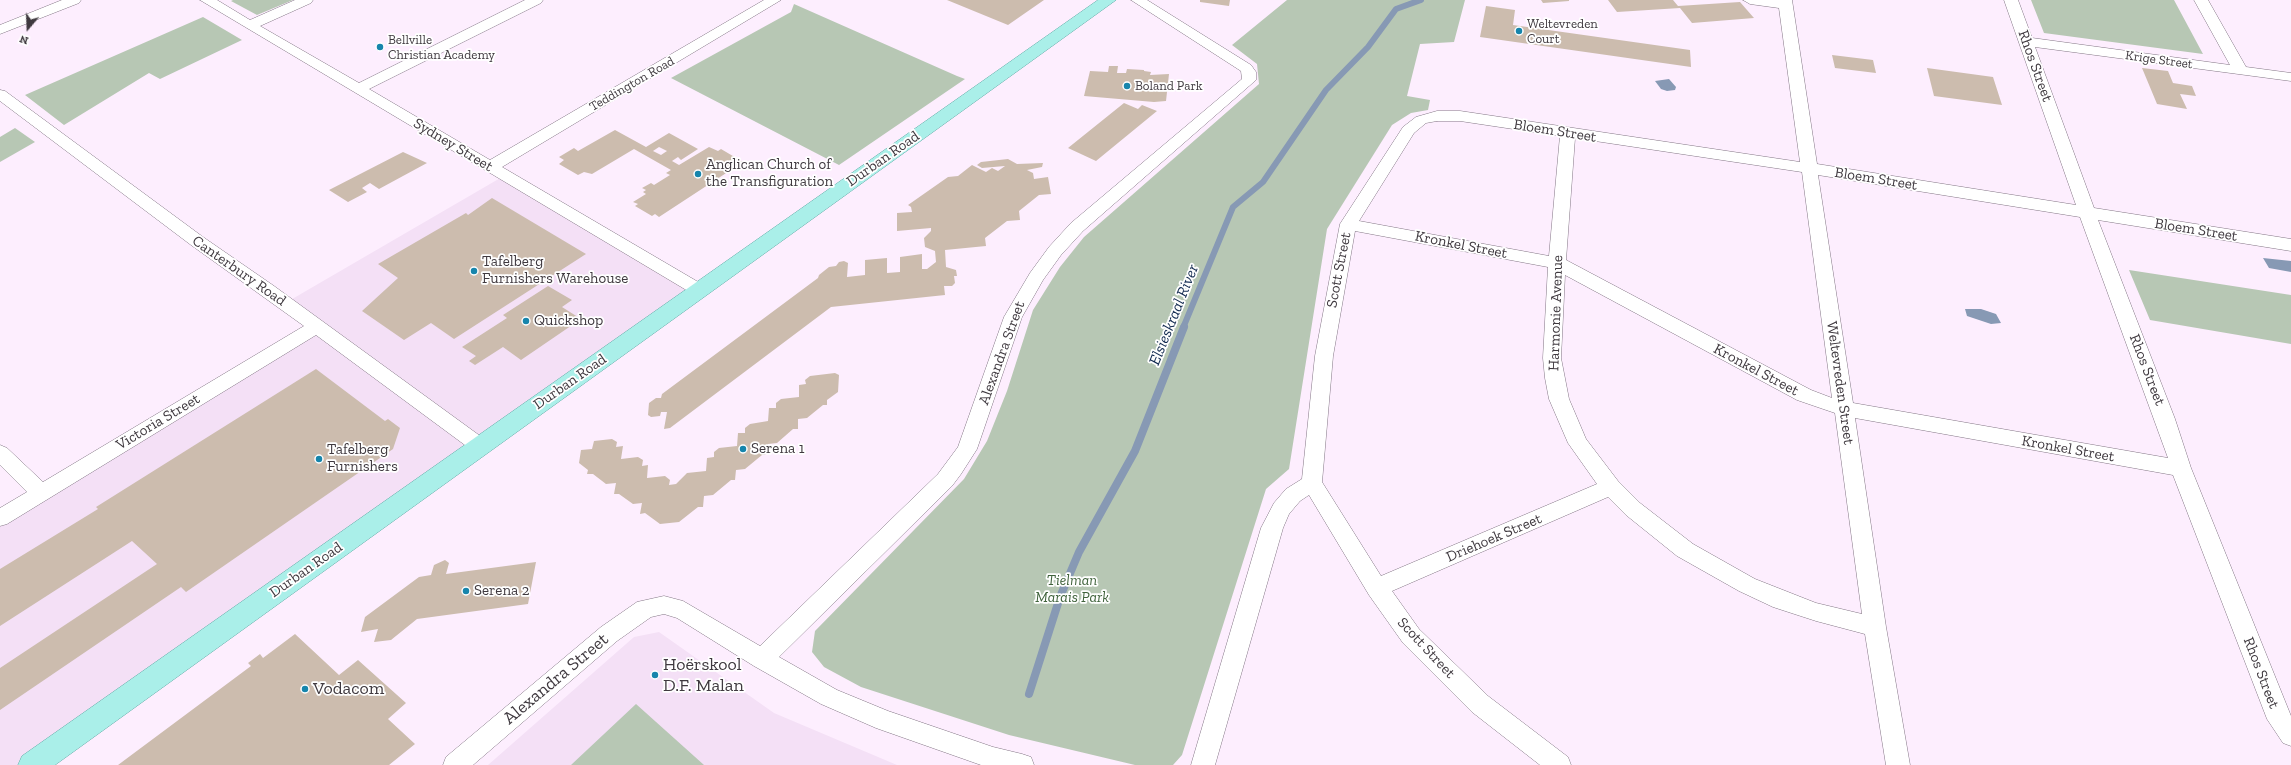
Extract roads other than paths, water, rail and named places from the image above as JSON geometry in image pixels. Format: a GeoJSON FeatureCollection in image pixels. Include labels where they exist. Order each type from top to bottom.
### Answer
{"type":"FeatureCollection","features":[{"type":"Feature","properties":{"kind":"main road","name":"Durban Road"},"geometry":{"type":"LineString","coordinates":[[32,765],[1108,0]]}},
{"type":"Feature","properties":{"kind":"street"},"geometry":{"type":"LineString","coordinates":[[0,30],[74,0]]}},
{"type":"Feature","properties":{"kind":"street","name":"Sydney Street"},"geometry":{"type":"LineString","coordinates":[[207,0],[699,290]]}},
{"type":"Feature","properties":{"kind":"street"},"geometry":{"type":"LineString","coordinates":[[250,25],[306,0]]}},
{"type":"Feature","properties":{"kind":"street"},"geometry":{"type":"LineString","coordinates":[[358,89],[536,0]]}},
{"type":"Feature","properties":{"kind":"street","name":"Teddington Road"},"geometry":{"type":"LineString","coordinates":[[490,167],[774,0]]}},
{"type":"Feature","properties":{"kind":"street","name":"Alexandra Street"},"geometry":{"type":"LineString","coordinates":[[455,765],[609,634],[645,609],[664,605],[683,610],[762,659],[945,480],[966,450],[1013,317],[1036,277],[1055,251],[1078,227],[1107,201],[1249,80],[1249,72],[1246,68],[1138,0]]}},
{"type":"Feature","properties":{"kind":"street"},"geometry":{"type":"LineString","coordinates":[[1750,0],[1786,3]]}},
{"type":"Feature","properties":{"kind":"street","name":"Rhos Street"},"geometry":{"type":"LineString","coordinates":[[2011,0],[2088,213],[2166,419],[2182,468],[2279,719],[2291,735]]}},
{"type":"Feature","properties":{"kind":"street"},"geometry":{"type":"LineString","coordinates":[[2201,0],[2241,71]]}},
{"type":"Feature","properties":{"kind":"street","name":"Weltevreden Street"},"geometry":{"type":"LineString","coordinates":[[1786,3],[1808,168],[1875,627],[1898,765]]}},
{"type":"Feature","properties":{"kind":"street","name":"Krige Street"},"geometry":{"type":"LineString","coordinates":[[2026,42],[2291,78]]}},
{"type":"Feature","properties":{"kind":"street","name":"Canterbury Road"},"geometry":{"type":"LineString","coordinates":[[0,94],[191,236],[317,326],[480,446]]}},
{"type":"Feature","properties":{"kind":"street","name":"Scott Street"},"geometry":{"type":"LineString","coordinates":[[1460,116],[1437,116],[1421,120],[1408,130],[1348,224],[1324,356],[1312,483],[1377,588],[1411,636],[1480,704],[1559,765]]}},
{"type":"Feature","properties":{"kind":"street","name":"Bloem Street"},"geometry":{"type":"LineString","coordinates":[[1460,116],[1808,168],[2291,245]]}},
{"type":"Feature","properties":{"kind":"street","name":"Harmonie Avenue"},"geometry":{"type":"LineString","coordinates":[[1568,133],[1556,263],[1552,358],[1558,399],[1578,443],[1611,487],[1657,530],[1715,568],[1781,600],[1816,612],[1875,627]]}},
{"type":"Feature","properties":{"kind":"street","name":"Kronkel Street"},"geometry":{"type":"LineString","coordinates":[[1348,224],[1556,263],[1804,395],[1844,409],[2182,468]]}},
{"type":"Feature","properties":{"kind":"street","name":"Victoria Street"},"geometry":{"type":"LineString","coordinates":[[0,518],[317,326]]}},
{"type":"Feature","properties":{"kind":"street"},"geometry":{"type":"LineString","coordinates":[[0,453],[41,493]]}},
{"type":"Feature","properties":{"kind":"street"},"geometry":{"type":"LineString","coordinates":[[1203,765],[1272,528],[1281,509],[1293,495],[1312,483]]}},
{"type":"Feature","properties":{"kind":"street","name":"Driehoek Street"},"geometry":{"type":"LineString","coordinates":[[1377,588],[1611,487]]}},
{"type":"Feature","properties":{"kind":"street"},"geometry":{"type":"LineString","coordinates":[[762,659],[829,697],[884,720],[993,758],[1022,765]]}},
{"type":"Feature","properties":{"kind":"water"},"geometry":{"type":"Polygon","coordinates":[[[1669,79],[1676,87],[1675,90],[1667,91],[1661,89],[1655,81],[1669,79]]]}},
{"type":"Feature","properties":{"kind":"water"},"geometry":{"type":"Polygon","coordinates":[[[2263,258],[2291,261],[2291,272],[2269,268],[2263,258]]]}},
{"type":"Feature","properties":{"kind":"water"},"geometry":{"type":"Polygon","coordinates":[[[1965,309],[1981,309],[1996,314],[2001,323],[1991,324],[1967,316],[1965,309]]]}},
{"type":"Feature","properties":{"kind":"waterway","name":"Elsieskraal River"},"geometry":{"type":"LineString","coordinates":[[1183,328],[1233,207],[1263,182],[1326,90],[1368,47],[1396,9],[1421,0]]}},
{"type":"Feature","properties":{"kind":"waterway","name":"Elsieskraal River"},"geometry":{"type":"LineString","coordinates":[[1029,694],[1060,597],[1079,552],[1135,451],[1184,327]]}},
{"type":"Feature","properties":{"kind":"place","name":"Weltevreden Court"},"geometry":{"type":"Point","coordinates":[1519,31]}},
{"type":"Feature","properties":{"kind":"place","name":"Bellville Christian Academy"},"geometry":{"type":"Point","coordinates":[380,47]}},
{"type":"Feature","properties":{"kind":"place","name":"Boland Park"},"geometry":{"type":"Point","coordinates":[1127,86]}},
{"type":"Feature","properties":{"kind":"place","name":"Anglican Church of the Transfiguration"},"geometry":{"type":"Point","coordinates":[698,174]}},
{"type":"Feature","properties":{"kind":"place","name":"Tafelberg Furnishers Warehouse"},"geometry":{"type":"Point","coordinates":[474,271]}},
{"type":"Feature","properties":{"kind":"place","name":"Quickshop"},"geometry":{"type":"Point","coordinates":[526,321]}},
{"type":"Feature","properties":{"kind":"place","name":"Serena 1"},"geometry":{"type":"Point","coordinates":[743,449]}},
{"type":"Feature","properties":{"kind":"place","name":"Tafelberg Furnishers"},"geometry":{"type":"Point","coordinates":[319,459]}},
{"type":"Feature","properties":{"kind":"place","name":"Serena 2"},"geometry":{"type":"Point","coordinates":[466,591]}},
{"type":"Feature","properties":{"kind":"place","name":"Hoërskool D.F. Malan"},"geometry":{"type":"Point","coordinates":[655,675]}},
{"type":"Feature","properties":{"kind":"place","name":"Vodacom"},"geometry":{"type":"Point","coordinates":[305,689]}},
{"type":"Feature","properties":{"kind":"park label","name":"Tielman Marais Park"},"geometry":{"type":"Point","coordinates":[1072,590]}}]}
